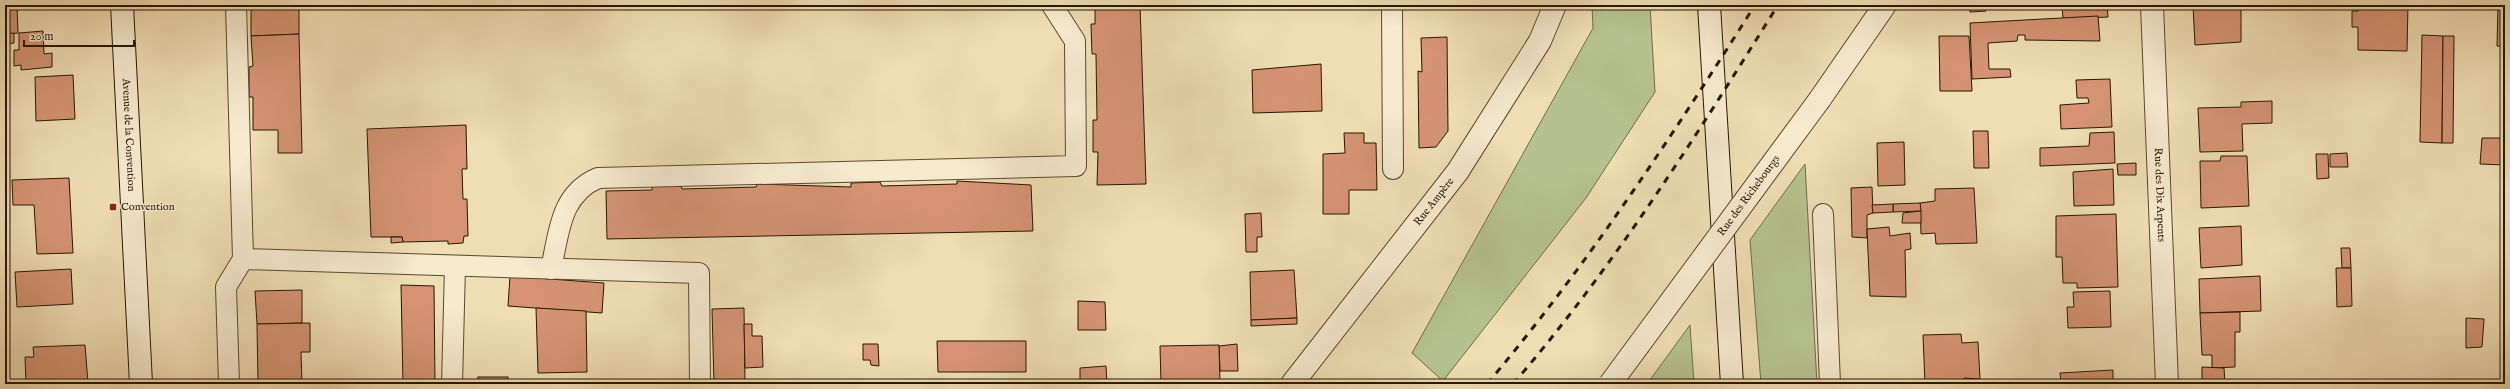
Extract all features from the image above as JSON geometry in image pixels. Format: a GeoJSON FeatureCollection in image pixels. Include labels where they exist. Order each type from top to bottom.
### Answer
{"type":"FeatureCollection","features":[{"type":"Feature","properties":{"kind":"street","name":"Avenue de la Convention"},"geometry":{"type":"LineString","coordinates":[[122,5],[140,384]]}},
{"type":"Feature","properties":{"kind":"street","name":"Rue Ampère"},"geometry":{"type":"LineString","coordinates":[[1292,384],[1458,171],[1540,41],[1555,5]]}},
{"type":"Feature","properties":{"kind":"street"},"geometry":{"type":"LineString","coordinates":[[1709,5],[1732,384]]}},
{"type":"Feature","properties":{"kind":"street","name":"Rue des Richebourgs"},"geometry":{"type":"LineString","coordinates":[[1610,384],[1820,99],[1885,5]]}},
{"type":"Feature","properties":{"kind":"street","name":"Rue des Dix Arpents"},"geometry":{"type":"LineString","coordinates":[[2152,5],[2167,384]]}},
{"type":"Feature","properties":{"kind":"lane"},"geometry":{"type":"LineString","coordinates":[[229,384],[226,287],[242,259],[236,5]]}},
{"type":"Feature","properties":{"kind":"lane"},"geometry":{"type":"LineString","coordinates":[[551,269],[564,212],[572,196],[585,184],[598,178],[1076,166],[1075,41],[1052,5]]}},
{"type":"Feature","properties":{"kind":"lane"},"geometry":{"type":"LineString","coordinates":[[1392,5],[1393,169]]}},
{"type":"Feature","properties":{"kind":"lane"},"geometry":{"type":"LineString","coordinates":[[1823,214],[1830,384]]}},
{"type":"Feature","properties":{"kind":"lane"},"geometry":{"type":"LineString","coordinates":[[242,259],[699,273],[700,384]]}},
{"type":"Feature","properties":{"kind":"lane"},"geometry":{"type":"LineString","coordinates":[[452,384],[455,266]]}},
{"type":"Feature","properties":{"kind":"green space"},"geometry":{"type":"Polygon","coordinates":[[[1592,5],[1650,5],[1655,92],[1586,198],[1443,381],[1412,353],[1593,28],[1592,5]]]}},
{"type":"Feature","properties":{"kind":"green space"},"geometry":{"type":"Polygon","coordinates":[[[1805,164],[1817,384],[1761,384],[1750,240],[1805,164]]]}},
{"type":"Feature","properties":{"kind":"green space"},"geometry":{"type":"Polygon","coordinates":[[[1690,325],[1694,384],[1647,384],[1690,325]]]}},
{"type":"Feature","properties":{"kind":"building"},"geometry":{"type":"Polygon","coordinates":[[[251,5],[299,5],[299,34],[251,36],[251,5]]]}},
{"type":"Feature","properties":{"kind":"building"},"geometry":{"type":"Polygon","coordinates":[[[1095,5],[1140,5],[1146,184],[1097,185],[1098,152],[1093,152],[1093,120],[1097,120],[1096,54],[1092,54],[1091,24],[1095,24],[1095,5]]]}},
{"type":"Feature","properties":{"kind":"building"},"geometry":{"type":"Polygon","coordinates":[[[1969,5],[1985,5],[1986,11],[1970,12],[1969,5]]]}},
{"type":"Feature","properties":{"kind":"building"},"geometry":{"type":"Polygon","coordinates":[[[2062,5],[2107,5],[2108,17],[2063,19],[2062,5]]]}},
{"type":"Feature","properties":{"kind":"building"},"geometry":{"type":"Polygon","coordinates":[[[2193,5],[2255,6],[2241,8],[2241,42],[2195,45],[2193,5]]]}},
{"type":"Feature","properties":{"kind":"building"},"geometry":{"type":"Polygon","coordinates":[[[2358,5],[2408,5],[2407,51],[2358,50],[2358,27],[2352,27],[2352,11],[2358,11],[2358,5]]]}},
{"type":"Feature","properties":{"kind":"building"},"geometry":{"type":"Polygon","coordinates":[[[2498,5],[2505,5],[2505,47],[2497,46],[2498,5]]]}},
{"type":"Feature","properties":{"kind":"building"},"geometry":{"type":"Polygon","coordinates":[[[17,7],[18,33],[5,34],[5,8],[17,7]]]}},
{"type":"Feature","properties":{"kind":"building"},"geometry":{"type":"Polygon","coordinates":[[[2098,16],[2100,41],[2025,40],[2025,35],[2018,35],[2017,41],[1988,43],[1989,69],[2010,69],[2011,77],[1972,79],[1970,23],[2098,16]]]}},
{"type":"Feature","properties":{"kind":"building"},"geometry":{"type":"Polygon","coordinates":[[[43,31],[44,54],[52,53],[52,67],[21,70],[21,65],[14,66],[14,50],[19,50],[19,33],[43,31]]]}},
{"type":"Feature","properties":{"kind":"building"},"geometry":{"type":"Polygon","coordinates":[[[14,33],[14,43],[5,44],[5,34],[14,33]]]}},
{"type":"Feature","properties":{"kind":"building"},"geometry":{"type":"Polygon","coordinates":[[[299,34],[302,153],[278,153],[278,130],[253,130],[253,97],[249,97],[249,67],[253,66],[251,36],[299,34]]]}},
{"type":"Feature","properties":{"kind":"building"},"geometry":{"type":"Polygon","coordinates":[[[2422,35],[2443,36],[2442,143],[2420,142],[2422,35]]]}},
{"type":"Feature","properties":{"kind":"building"},"geometry":{"type":"Polygon","coordinates":[[[1939,36],[1969,36],[1972,91],[1940,91],[1939,36]]]}},
{"type":"Feature","properties":{"kind":"building"},"geometry":{"type":"Polygon","coordinates":[[[2443,36],[2454,36],[2453,143],[2442,143],[2443,36]]]}},
{"type":"Feature","properties":{"kind":"building"},"geometry":{"type":"Polygon","coordinates":[[[1447,37],[1448,131],[1436,147],[1419,148],[1418,71],[1422,72],[1421,38],[1447,37]]]}},
{"type":"Feature","properties":{"kind":"building"},"geometry":{"type":"Polygon","coordinates":[[[1321,64],[1322,111],[1253,113],[1252,70],[1321,64]]]}},
{"type":"Feature","properties":{"kind":"building"},"geometry":{"type":"Polygon","coordinates":[[[73,75],[75,119],[36,121],[35,77],[73,75]]]}},
{"type":"Feature","properties":{"kind":"building"},"geometry":{"type":"Polygon","coordinates":[[[2110,79],[2112,127],[2061,129],[2060,105],[2089,103],[2088,98],[2077,98],[2076,80],[2110,79]]]}},
{"type":"Feature","properties":{"kind":"building"},"geometry":{"type":"Polygon","coordinates":[[[2272,101],[2272,123],[2242,124],[2243,151],[2200,152],[2198,108],[2241,107],[2241,102],[2272,101]]]}},
{"type":"Feature","properties":{"kind":"building"},"geometry":{"type":"Polygon","coordinates":[[[466,125],[467,169],[462,169],[463,199],[467,199],[468,236],[464,236],[463,243],[448,244],[448,241],[403,242],[402,237],[371,237],[367,129],[466,125]]]}},
{"type":"Feature","properties":{"kind":"building"},"geometry":{"type":"Polygon","coordinates":[[[1973,131],[1988,131],[1989,168],[1974,168],[1973,131]]]}},
{"type":"Feature","properties":{"kind":"building"},"geometry":{"type":"Polygon","coordinates":[[[2114,132],[2115,163],[2040,166],[2040,148],[2089,146],[2090,133],[2114,132]]]}},
{"type":"Feature","properties":{"kind":"building"},"geometry":{"type":"Polygon","coordinates":[[[1344,133],[1364,133],[1364,143],[1376,143],[1377,190],[1349,190],[1349,214],[1323,214],[1323,154],[1345,153],[1344,133]]]}},
{"type":"Feature","properties":{"kind":"building"},"geometry":{"type":"Polygon","coordinates":[[[2482,138],[2505,138],[2505,165],[2480,164],[2482,138]]]}},
{"type":"Feature","properties":{"kind":"building"},"geometry":{"type":"Polygon","coordinates":[[[1904,142],[1905,185],[1878,186],[1877,143],[1904,142]]]}},
{"type":"Feature","properties":{"kind":"building"},"geometry":{"type":"Polygon","coordinates":[[[2347,153],[2348,167],[2330,167],[2330,154],[2347,153]]]}},
{"type":"Feature","properties":{"kind":"building"},"geometry":{"type":"Polygon","coordinates":[[[2316,154],[2328,154],[2329,178],[2317,179],[2316,154]]]}},
{"type":"Feature","properties":{"kind":"building"},"geometry":{"type":"Polygon","coordinates":[[[2221,156],[2247,156],[2249,206],[2201,208],[2200,161],[2220,161],[2221,156]]]}},
{"type":"Feature","properties":{"kind":"building"},"geometry":{"type":"Polygon","coordinates":[[[2136,163],[2136,175],[2118,175],[2117,164],[2136,163]]]}},
{"type":"Feature","properties":{"kind":"building"},"geometry":{"type":"Polygon","coordinates":[[[2113,169],[2114,205],[2074,206],[2073,172],[2113,169]]]}},
{"type":"Feature","properties":{"kind":"building"},"geometry":{"type":"Polygon","coordinates":[[[69,178],[73,253],[37,254],[34,205],[13,205],[12,180],[69,178]]]}},
{"type":"Feature","properties":{"kind":"building"},"geometry":{"type":"Polygon","coordinates":[[[957,181],[1031,185],[1033,231],[607,239],[606,191],[652,190],[652,186],[681,186],[682,189],[756,187],[757,184],[851,187],[851,183],[880,182],[882,186],[957,184],[957,181]]]}},
{"type":"Feature","properties":{"kind":"building"},"geometry":{"type":"Polygon","coordinates":[[[1872,187],[1873,213],[1867,215],[1867,238],[1852,237],[1851,188],[1872,187]]]}},
{"type":"Feature","properties":{"kind":"building"},"geometry":{"type":"Polygon","coordinates":[[[1974,188],[1977,243],[1936,244],[1935,233],[1921,234],[1920,203],[1935,201],[1935,189],[1974,188]]]}},
{"type":"Feature","properties":{"kind":"building"},"geometry":{"type":"Polygon","coordinates":[[[1920,203],[1921,211],[1893,212],[1893,204],[1920,203]]]}},
{"type":"Feature","properties":{"kind":"building"},"geometry":{"type":"Polygon","coordinates":[[[1893,204],[1893,212],[1873,213],[1872,205],[1893,204]]]}},
{"type":"Feature","properties":{"kind":"building"},"geometry":{"type":"Polygon","coordinates":[[[1921,211],[1921,223],[1902,223],[1903,213],[1921,211]]]}},
{"type":"Feature","properties":{"kind":"building"},"geometry":{"type":"Polygon","coordinates":[[[1261,213],[1262,237],[1257,237],[1257,252],[1246,252],[1245,214],[1261,213]]]}},
{"type":"Feature","properties":{"kind":"building"},"geometry":{"type":"Polygon","coordinates":[[[2116,214],[2118,287],[2077,288],[2077,283],[2063,283],[2062,257],[2056,257],[2056,216],[2116,214]]]}},
{"type":"Feature","properties":{"kind":"building"},"geometry":{"type":"Polygon","coordinates":[[[2241,226],[2242,265],[2201,268],[2199,228],[2241,226]]]}},
{"type":"Feature","properties":{"kind":"building"},"geometry":{"type":"Polygon","coordinates":[[[1889,227],[1890,236],[1910,233],[1911,249],[1905,250],[1906,297],[1870,296],[1867,229],[1889,227]]]}},
{"type":"Feature","properties":{"kind":"building"},"geometry":{"type":"Polygon","coordinates":[[[391,237],[402,237],[403,242],[391,243],[391,237]]]}},
{"type":"Feature","properties":{"kind":"building"},"geometry":{"type":"Polygon","coordinates":[[[2341,248],[2350,248],[2351,268],[2342,268],[2341,248]]]}},
{"type":"Feature","properties":{"kind":"building"},"geometry":{"type":"Polygon","coordinates":[[[2336,268],[2351,268],[2352,306],[2337,307],[2336,268]]]}},
{"type":"Feature","properties":{"kind":"building"},"geometry":{"type":"Polygon","coordinates":[[[71,269],[73,304],[17,307],[15,272],[71,269]]]}},
{"type":"Feature","properties":{"kind":"building"},"geometry":{"type":"Polygon","coordinates":[[[1294,270],[1297,318],[1251,320],[1250,272],[1294,270]]]}},
{"type":"Feature","properties":{"kind":"building"},"geometry":{"type":"Polygon","coordinates":[[[510,276],[604,283],[602,313],[508,306],[510,276]]]}},
{"type":"Feature","properties":{"kind":"building"},"geometry":{"type":"Polygon","coordinates":[[[2260,276],[2261,311],[2200,313],[2199,279],[2260,276]]]}},
{"type":"Feature","properties":{"kind":"building"},"geometry":{"type":"Polygon","coordinates":[[[401,285],[434,286],[435,384],[403,384],[401,285]]]}},
{"type":"Feature","properties":{"kind":"building"},"geometry":{"type":"Polygon","coordinates":[[[302,290],[302,323],[257,324],[255,291],[302,290]]]}},
{"type":"Feature","properties":{"kind":"building"},"geometry":{"type":"Polygon","coordinates":[[[2110,291],[2111,327],[2068,328],[2067,307],[2074,307],[2073,292],[2110,291]]]}},
{"type":"Feature","properties":{"kind":"building"},"geometry":{"type":"Polygon","coordinates":[[[1078,301],[1105,302],[1106,330],[1078,330],[1078,301]]]}},
{"type":"Feature","properties":{"kind":"building"},"geometry":{"type":"Polygon","coordinates":[[[536,308],[586,311],[587,372],[538,373],[536,308]]]}},
{"type":"Feature","properties":{"kind":"building"},"geometry":{"type":"Polygon","coordinates":[[[744,308],[745,384],[714,384],[712,309],[744,308]]]}},
{"type":"Feature","properties":{"kind":"building"},"geometry":{"type":"Polygon","coordinates":[[[2240,312],[2240,332],[2235,332],[2235,367],[2212,368],[2212,355],[2202,355],[2200,313],[2240,312]]]}},
{"type":"Feature","properties":{"kind":"building"},"geometry":{"type":"Polygon","coordinates":[[[1297,318],[1297,324],[1251,326],[1251,320],[1297,318]]]}},
{"type":"Feature","properties":{"kind":"building"},"geometry":{"type":"Polygon","coordinates":[[[2466,318],[2484,319],[2482,347],[2466,348],[2466,318]]]}},
{"type":"Feature","properties":{"kind":"building"},"geometry":{"type":"Polygon","coordinates":[[[310,323],[310,352],[301,352],[302,384],[258,384],[257,324],[310,323]]]}},
{"type":"Feature","properties":{"kind":"building"},"geometry":{"type":"Polygon","coordinates":[[[744,324],[752,324],[752,336],[762,336],[763,367],[745,368],[744,324]]]}},
{"type":"Feature","properties":{"kind":"building"},"geometry":{"type":"Polygon","coordinates":[[[1961,334],[1962,343],[1978,342],[1980,379],[1964,378],[1964,384],[1925,384],[1923,335],[1961,334]]]}},
{"type":"Feature","properties":{"kind":"building"},"geometry":{"type":"Polygon","coordinates":[[[937,341],[1026,341],[1026,372],[938,372],[937,341]]]}},
{"type":"Feature","properties":{"kind":"building"},"geometry":{"type":"Polygon","coordinates":[[[863,344],[878,344],[879,366],[871,365],[870,360],[863,360],[863,344]]]}},
{"type":"Feature","properties":{"kind":"building"},"geometry":{"type":"Polygon","coordinates":[[[1237,344],[1238,371],[1220,371],[1219,346],[1237,344]]]}},
{"type":"Feature","properties":{"kind":"building"},"geometry":{"type":"Polygon","coordinates":[[[85,345],[88,383],[26,384],[25,357],[34,357],[33,347],[85,345]]]}},
{"type":"Feature","properties":{"kind":"building"},"geometry":{"type":"Polygon","coordinates":[[[1219,345],[1220,384],[1161,384],[1160,346],[1219,345]]]}},
{"type":"Feature","properties":{"kind":"building"},"geometry":{"type":"Polygon","coordinates":[[[1106,366],[1107,384],[1080,384],[1080,368],[1106,366]]]}},
{"type":"Feature","properties":{"kind":"building"},"geometry":{"type":"Polygon","coordinates":[[[2202,367],[2224,368],[2225,384],[2202,384],[2202,367]]]}},
{"type":"Feature","properties":{"kind":"building"},"geometry":{"type":"Polygon","coordinates":[[[2113,370],[2113,384],[2061,384],[2060,373],[2113,370]]]}},
{"type":"Feature","properties":{"kind":"building"},"geometry":{"type":"Polygon","coordinates":[[[478,377],[508,377],[508,384],[478,384],[478,377]]]}},
{"type":"Feature","properties":{"kind":"railway"},"geometry":{"type":"LineString","coordinates":[[1487,384],[1524,339],[1594,247],[1692,103],[1755,5]]}},
{"type":"Feature","properties":{"kind":"railway"},"geometry":{"type":"LineString","coordinates":[[1513,384],[1585,294],[1653,200],[1778,5]]}},
{"type":"Feature","properties":{"kind":"place","name":"Convention"},"geometry":{"type":"Point","coordinates":[113,207]}}]}
